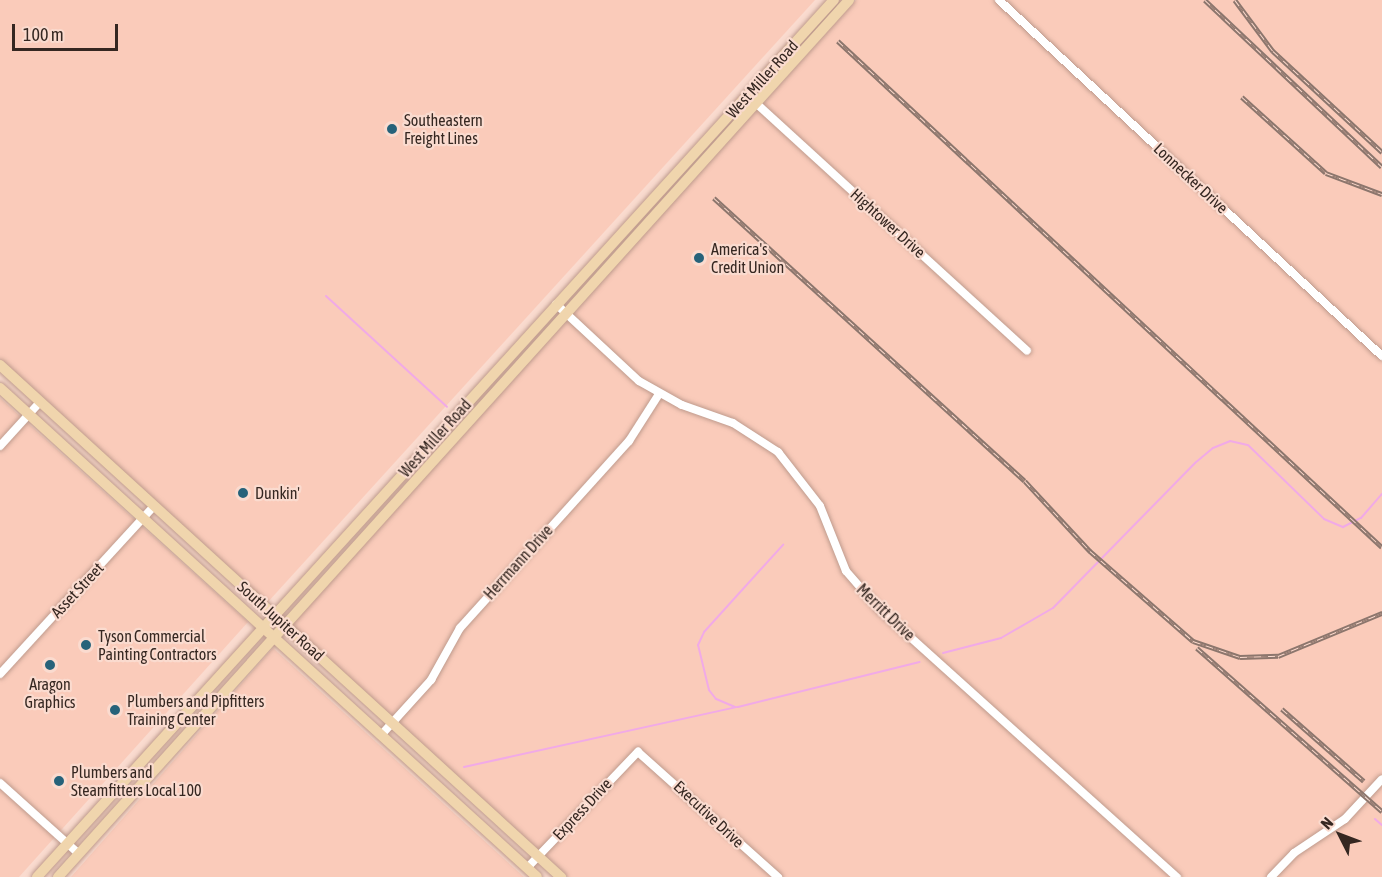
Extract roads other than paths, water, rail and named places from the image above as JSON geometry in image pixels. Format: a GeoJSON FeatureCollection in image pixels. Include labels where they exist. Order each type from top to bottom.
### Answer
{"type":"FeatureCollection","features":[{"type":"Feature","properties":{"kind":"main road","name":"West Miller Road"},"geometry":{"type":"LineString","coordinates":[[58,877],[565,314],[834,0]]}},
{"type":"Feature","properties":{"kind":"main road","name":"West Miller Road"},"geometry":{"type":"LineString","coordinates":[[36,877],[556,304],[751,98],[849,0]]}},
{"type":"Feature","properties":{"kind":"main road","name":"South Jupiter Road"},"geometry":{"type":"LineString","coordinates":[[0,365],[561,877]]}},
{"type":"Feature","properties":{"kind":"main road","name":"South Jupiter Road"},"geometry":{"type":"LineString","coordinates":[[0,388],[383,733],[537,877]]}},
{"type":"Feature","properties":{"kind":"main road"},"geometry":{"type":"LineString","coordinates":[[140,762],[152,772]]}},
{"type":"Feature","properties":{"kind":"street","name":"Lonnecker Drive"},"geometry":{"type":"LineString","coordinates":[[999,0],[1382,356]]}},
{"type":"Feature","properties":{"kind":"street","name":"Hightower Drive"},"geometry":{"type":"LineString","coordinates":[[751,98],[1027,351]]}},
{"type":"Feature","properties":{"kind":"street","name":"Merritt Drive"},"geometry":{"type":"LineString","coordinates":[[556,304],[639,381],[660,394],[733,423],[778,452],[820,506],[846,571],[879,609],[1177,877]]}},
{"type":"Feature","properties":{"kind":"street","name":"Herrmann Drive"},"geometry":{"type":"LineString","coordinates":[[383,733],[431,680],[460,628],[629,441],[660,394]]}},
{"type":"Feature","properties":{"kind":"street"},"geometry":{"type":"LineString","coordinates":[[0,446],[40,402]]}},
{"type":"Feature","properties":{"kind":"street","name":"Asset Street"},"geometry":{"type":"LineString","coordinates":[[0,674],[154,506]]}},
{"type":"Feature","properties":{"kind":"street","name":"Express Drive"},"geometry":{"type":"LineString","coordinates":[[527,868],[638,752]]}},
{"type":"Feature","properties":{"kind":"street","name":"Executive Drive"},"geometry":{"type":"LineString","coordinates":[[638,752],[778,877]]}},
{"type":"Feature","properties":{"kind":"street"},"geometry":{"type":"LineString","coordinates":[[1271,877],[1294,853],[1345,819],[1382,779]]}},
{"type":"Feature","properties":{"kind":"street"},"geometry":{"type":"LineString","coordinates":[[0,783],[79,854]]}},
{"type":"Feature","properties":{"kind":"waterway"},"geometry":{"type":"LineString","coordinates":[[326,296],[447,407]]}},
{"type":"Feature","properties":{"kind":"waterway"},"geometry":{"type":"LineString","coordinates":[[943,653],[1001,638],[1053,608],[1195,463],[1213,448],[1230,441],[1248,445],[1324,519],[1343,527],[1361,518],[1382,494]]}},
{"type":"Feature","properties":{"kind":"waterway"},"geometry":{"type":"LineString","coordinates":[[735,707],[716,699],[709,690],[698,645],[704,632],[783,545]]}},
{"type":"Feature","properties":{"kind":"waterway"},"geometry":{"type":"LineString","coordinates":[[464,767],[738,707],[920,662]]}},
{"type":"Feature","properties":{"kind":"waterway"},"geometry":{"type":"LineString","coordinates":[[1375,819],[1382,825]]}},
{"type":"Feature","properties":{"kind":"railway"},"geometry":{"type":"LineString","coordinates":[[1205,0],[1382,167]]}},
{"type":"Feature","properties":{"kind":"railway"},"geometry":{"type":"LineString","coordinates":[[1235,0],[1273,51],[1382,152]]}},
{"type":"Feature","properties":{"kind":"railway"},"geometry":{"type":"LineString","coordinates":[[838,41],[1382,547]]}},
{"type":"Feature","properties":{"kind":"railway"},"geometry":{"type":"LineString","coordinates":[[1242,97],[1326,173],[1382,194]]}},
{"type":"Feature","properties":{"kind":"railway"},"geometry":{"type":"LineString","coordinates":[[714,198],[1025,481],[1090,551],[1193,641],[1240,657],[1278,656],[1382,613]]}},
{"type":"Feature","properties":{"kind":"railway"},"geometry":{"type":"LineString","coordinates":[[1197,648],[1382,811]]}},
{"type":"Feature","properties":{"kind":"railway"},"geometry":{"type":"LineString","coordinates":[[1282,709],[1364,781]]}},
{"type":"Feature","properties":{"kind":"place","name":"Southeastern Freight Lines"},"geometry":{"type":"Point","coordinates":[392,129]}},
{"type":"Feature","properties":{"kind":"place","name":"America's Credit Union"},"geometry":{"type":"Point","coordinates":[699,258]}},
{"type":"Feature","properties":{"kind":"place","name":"Dunkin'"},"geometry":{"type":"Point","coordinates":[243,493]}},
{"type":"Feature","properties":{"kind":"place","name":"Tyson Commercial Painting Contractors"},"geometry":{"type":"Point","coordinates":[86,645]}},
{"type":"Feature","properties":{"kind":"place","name":"Aragon Graphics"},"geometry":{"type":"Point","coordinates":[50,665]}},
{"type":"Feature","properties":{"kind":"place","name":"Plumbers and Pipfitters Training Center"},"geometry":{"type":"Point","coordinates":[115,710]}},
{"type":"Feature","properties":{"kind":"place","name":"Plumbers and Steamfitters Local 100"},"geometry":{"type":"Point","coordinates":[59,781]}}]}
